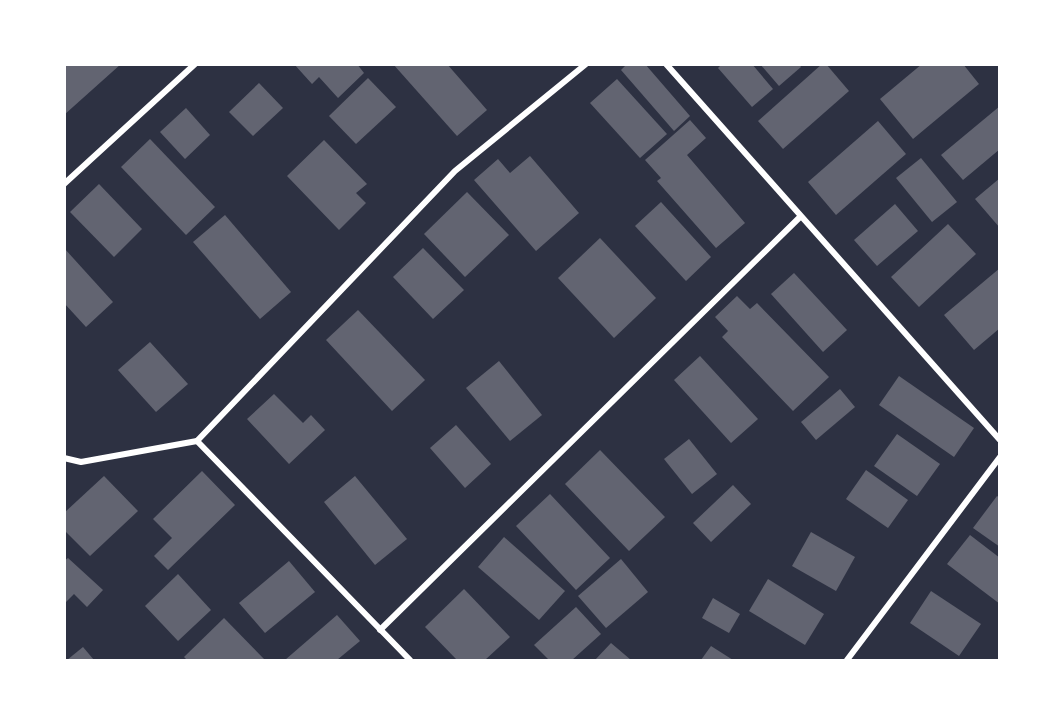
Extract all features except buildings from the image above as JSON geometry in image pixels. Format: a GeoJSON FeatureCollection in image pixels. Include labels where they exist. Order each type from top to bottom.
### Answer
{"type":"FeatureCollection","features":[{"type":"Feature","properties":{"kind":"street"},"geometry":{"type":"LineString","coordinates":[[64,184],[195,64]]}},
{"type":"Feature","properties":{"kind":"street"},"geometry":{"type":"LineString","coordinates":[[64,458],[81,462],[197,441],[455,171],[586,64]]}},
{"type":"Feature","properties":{"kind":"street"},"geometry":{"type":"LineString","coordinates":[[666,64],[999,440]]}},
{"type":"Feature","properties":{"kind":"street"},"geometry":{"type":"LineString","coordinates":[[380,630],[800,217]]}},
{"type":"Feature","properties":{"kind":"street"},"geometry":{"type":"LineString","coordinates":[[197,441],[410,660]]}},
{"type":"Feature","properties":{"kind":"street"},"geometry":{"type":"LineString","coordinates":[[848,660],[999,457]]}}]}
